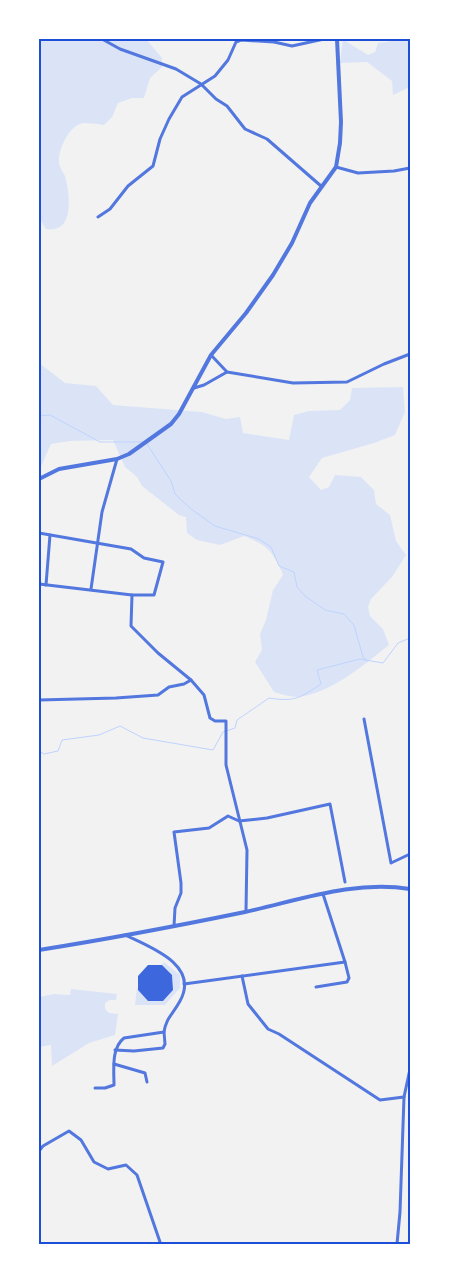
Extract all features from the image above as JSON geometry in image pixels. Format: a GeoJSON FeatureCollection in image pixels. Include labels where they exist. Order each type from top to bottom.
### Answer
{"type":"FeatureCollection","features":[{"type":"Feature","properties":{"kind":"street"},"geometry":{"type":"LineString","coordinates":[[102,39],[120,49],[176,68],[201,84],[216,99],[227,106],[245,129],[267,139],[321,186]]}},
{"type":"Feature","properties":{"kind":"street"},"geometry":{"type":"LineString","coordinates":[[98,217],[110,209],[128,186],[153,166],[160,139],[182,97],[215,76],[228,60],[236,42],[241,40],[274,42],[292,46],[324,39]]}},
{"type":"Feature","properties":{"kind":"street"},"geometry":{"type":"LineString","coordinates":[[39,479],[59,469],[117,459],[129,454],[175,419],[187,401],[211,354],[246,313],[273,275],[292,243],[310,203],[336,166],[341,122],[337,39]]}},
{"type":"Feature","properties":{"kind":"street"},"geometry":{"type":"LineString","coordinates":[[336,166],[358,173],[394,172],[410,168]]}},
{"type":"Feature","properties":{"kind":"street"},"geometry":{"type":"LineString","coordinates":[[211,354],[227,372],[293,383],[347,382],[410,354]]}},
{"type":"Feature","properties":{"kind":"street"},"geometry":{"type":"LineString","coordinates":[[193,388],[204,385],[227,372]]}},
{"type":"Feature","properties":{"kind":"street"},"geometry":{"type":"LineString","coordinates":[[91,589],[102,512],[117,459]]}},
{"type":"Feature","properties":{"kind":"street"},"geometry":{"type":"LineString","coordinates":[[39,533],[131,549],[144,558],[163,562],[154,595],[132,595],[39,584]]}},
{"type":"Feature","properties":{"kind":"street"},"geometry":{"type":"LineString","coordinates":[[46,585],[50,535]]}},
{"type":"Feature","properties":{"kind":"street"},"geometry":{"type":"LineString","coordinates":[[132,595],[131,626],[158,653],[191,680],[204,695],[210,718],[214,721],[226,721],[226,765],[247,850],[246,911]]}},
{"type":"Feature","properties":{"kind":"street"},"geometry":{"type":"LineString","coordinates":[[39,700],[158,695],[169,687],[184,684],[191,680]]}},
{"type":"Feature","properties":{"kind":"street"},"geometry":{"type":"LineString","coordinates":[[364,719],[391,863],[410,854]]}},
{"type":"Feature","properties":{"kind":"street"},"geometry":{"type":"LineString","coordinates":[[174,926],[175,908],[181,893],[181,882],[174,832],[209,828],[228,816],[239,821],[267,818],[330,804],[345,882]]}},
{"type":"Feature","properties":{"kind":"street"},"geometry":{"type":"LineString","coordinates":[[39,950],[174,926],[323,894],[376,886],[410,888]]}},
{"type":"Feature","properties":{"kind":"street"},"geometry":{"type":"LineString","coordinates":[[316,987],[346,982],[349,978],[323,894]]}},
{"type":"Feature","properties":{"kind":"street"},"geometry":{"type":"LineString","coordinates":[[115,1050],[134,1051],[162,1048],[164,1044],[165,1022],[181,1000],[184,984],[182,972],[175,963],[159,952],[125,935]]}},
{"type":"Feature","properties":{"kind":"street"},"geometry":{"type":"LineString","coordinates":[[184,984],[345,962]]}},
{"type":"Feature","properties":{"kind":"street"},"geometry":{"type":"LineString","coordinates":[[242,976],[248,1004],[268,1029],[279,1034],[380,1100],[404,1097]]}},
{"type":"Feature","properties":{"kind":"street"},"geometry":{"type":"LineString","coordinates":[[95,1088],[105,1088],[114,1085],[115,1050],[120,1041],[124,1038],[164,1032]]}},
{"type":"Feature","properties":{"kind":"street"},"geometry":{"type":"LineString","coordinates":[[114,1064],[145,1073],[147,1082]]}},
{"type":"Feature","properties":{"kind":"street"},"geometry":{"type":"LineString","coordinates":[[397,1244],[404,1097],[410,1069]]}},
{"type":"Feature","properties":{"kind":"street"},"geometry":{"type":"LineString","coordinates":[[39,1151],[43,1146],[69,1131],[81,1140],[94,1162],[108,1169],[126,1165],[137,1174],[160,1242],[158,1244]]}},
{"type":"Feature","properties":{"kind":"shaded area"},"geometry":{"type":"Polygon","coordinates":[[[39,39],[146,39],[162,58],[162,67],[150,78],[144,98],[132,98],[118,103],[112,117],[104,125],[79,124],[66,138],[59,162],[67,184],[68,211],[62,225],[55,229],[46,229],[39,218],[39,39]]]}},
{"type":"Feature","properties":{"kind":"shaded area"},"geometry":{"type":"Polygon","coordinates":[[[343,39],[347,39],[347,42],[368,55],[375,52],[378,43],[410,39],[410,87],[393,95],[392,81],[367,62],[340,63],[343,39]]]}},
{"type":"Feature","properties":{"kind":"shaded area"},"geometry":{"type":"Polygon","coordinates":[[[39,363],[65,383],[96,386],[113,405],[202,412],[226,419],[240,417],[243,433],[289,440],[294,415],[309,411],[340,410],[350,400],[352,388],[403,387],[405,412],[395,435],[322,458],[309,477],[321,490],[329,487],[335,475],[361,477],[374,490],[376,504],[390,515],[396,541],[406,555],[392,577],[371,599],[368,607],[370,616],[383,629],[389,645],[346,677],[322,690],[297,697],[274,692],[255,662],[262,650],[260,634],[266,620],[273,590],[283,575],[273,555],[264,546],[244,536],[220,545],[197,540],[187,533],[186,517],[179,515],[142,486],[137,477],[125,467],[113,440],[70,441],[51,444],[39,471],[39,363]]]}},
{"type":"Feature","properties":{"kind":"shaded area"},"geometry":{"type":"Polygon","coordinates":[[[164,962],[180,975],[180,988],[165,1005],[135,1005],[137,987],[148,1001],[163,1001],[173,990],[172,975],[162,965],[164,962]]]}},
{"type":"Feature","properties":{"kind":"shaded area"},"geometry":{"type":"Polygon","coordinates":[[[71,989],[117,994],[116,1000],[110,1000],[105,1003],[105,1009],[109,1013],[118,1014],[115,1035],[89,1043],[52,1066],[51,1045],[39,1047],[39,997],[54,994],[70,995],[71,989]]]}},
{"type":"Feature","properties":{"kind":"building"},"geometry":{"type":"Polygon","coordinates":[[[148,965],[162,965],[172,975],[173,990],[163,1001],[148,1001],[138,990],[138,976],[148,965]]]}},
{"type":"Feature","properties":{"kind":"waterway"},"geometry":{"type":"LineString","coordinates":[[39,416],[50,415],[100,442],[144,442]]}},
{"type":"Feature","properties":{"kind":"waterway"},"geometry":{"type":"LineString","coordinates":[[147,444],[171,481],[175,494],[191,509],[215,526],[259,539],[271,547],[279,566],[294,572],[297,587],[305,596],[325,610],[344,614],[354,625],[363,657],[367,661]]}},
{"type":"Feature","properties":{"kind":"waterway"},"geometry":{"type":"LineString","coordinates":[[39,751],[44,754],[58,751],[62,740],[99,735],[120,726],[143,738],[213,750],[223,732],[235,728],[237,720],[269,698],[297,698],[321,684],[317,670],[360,659],[383,663],[398,643],[410,638]]}}]}
